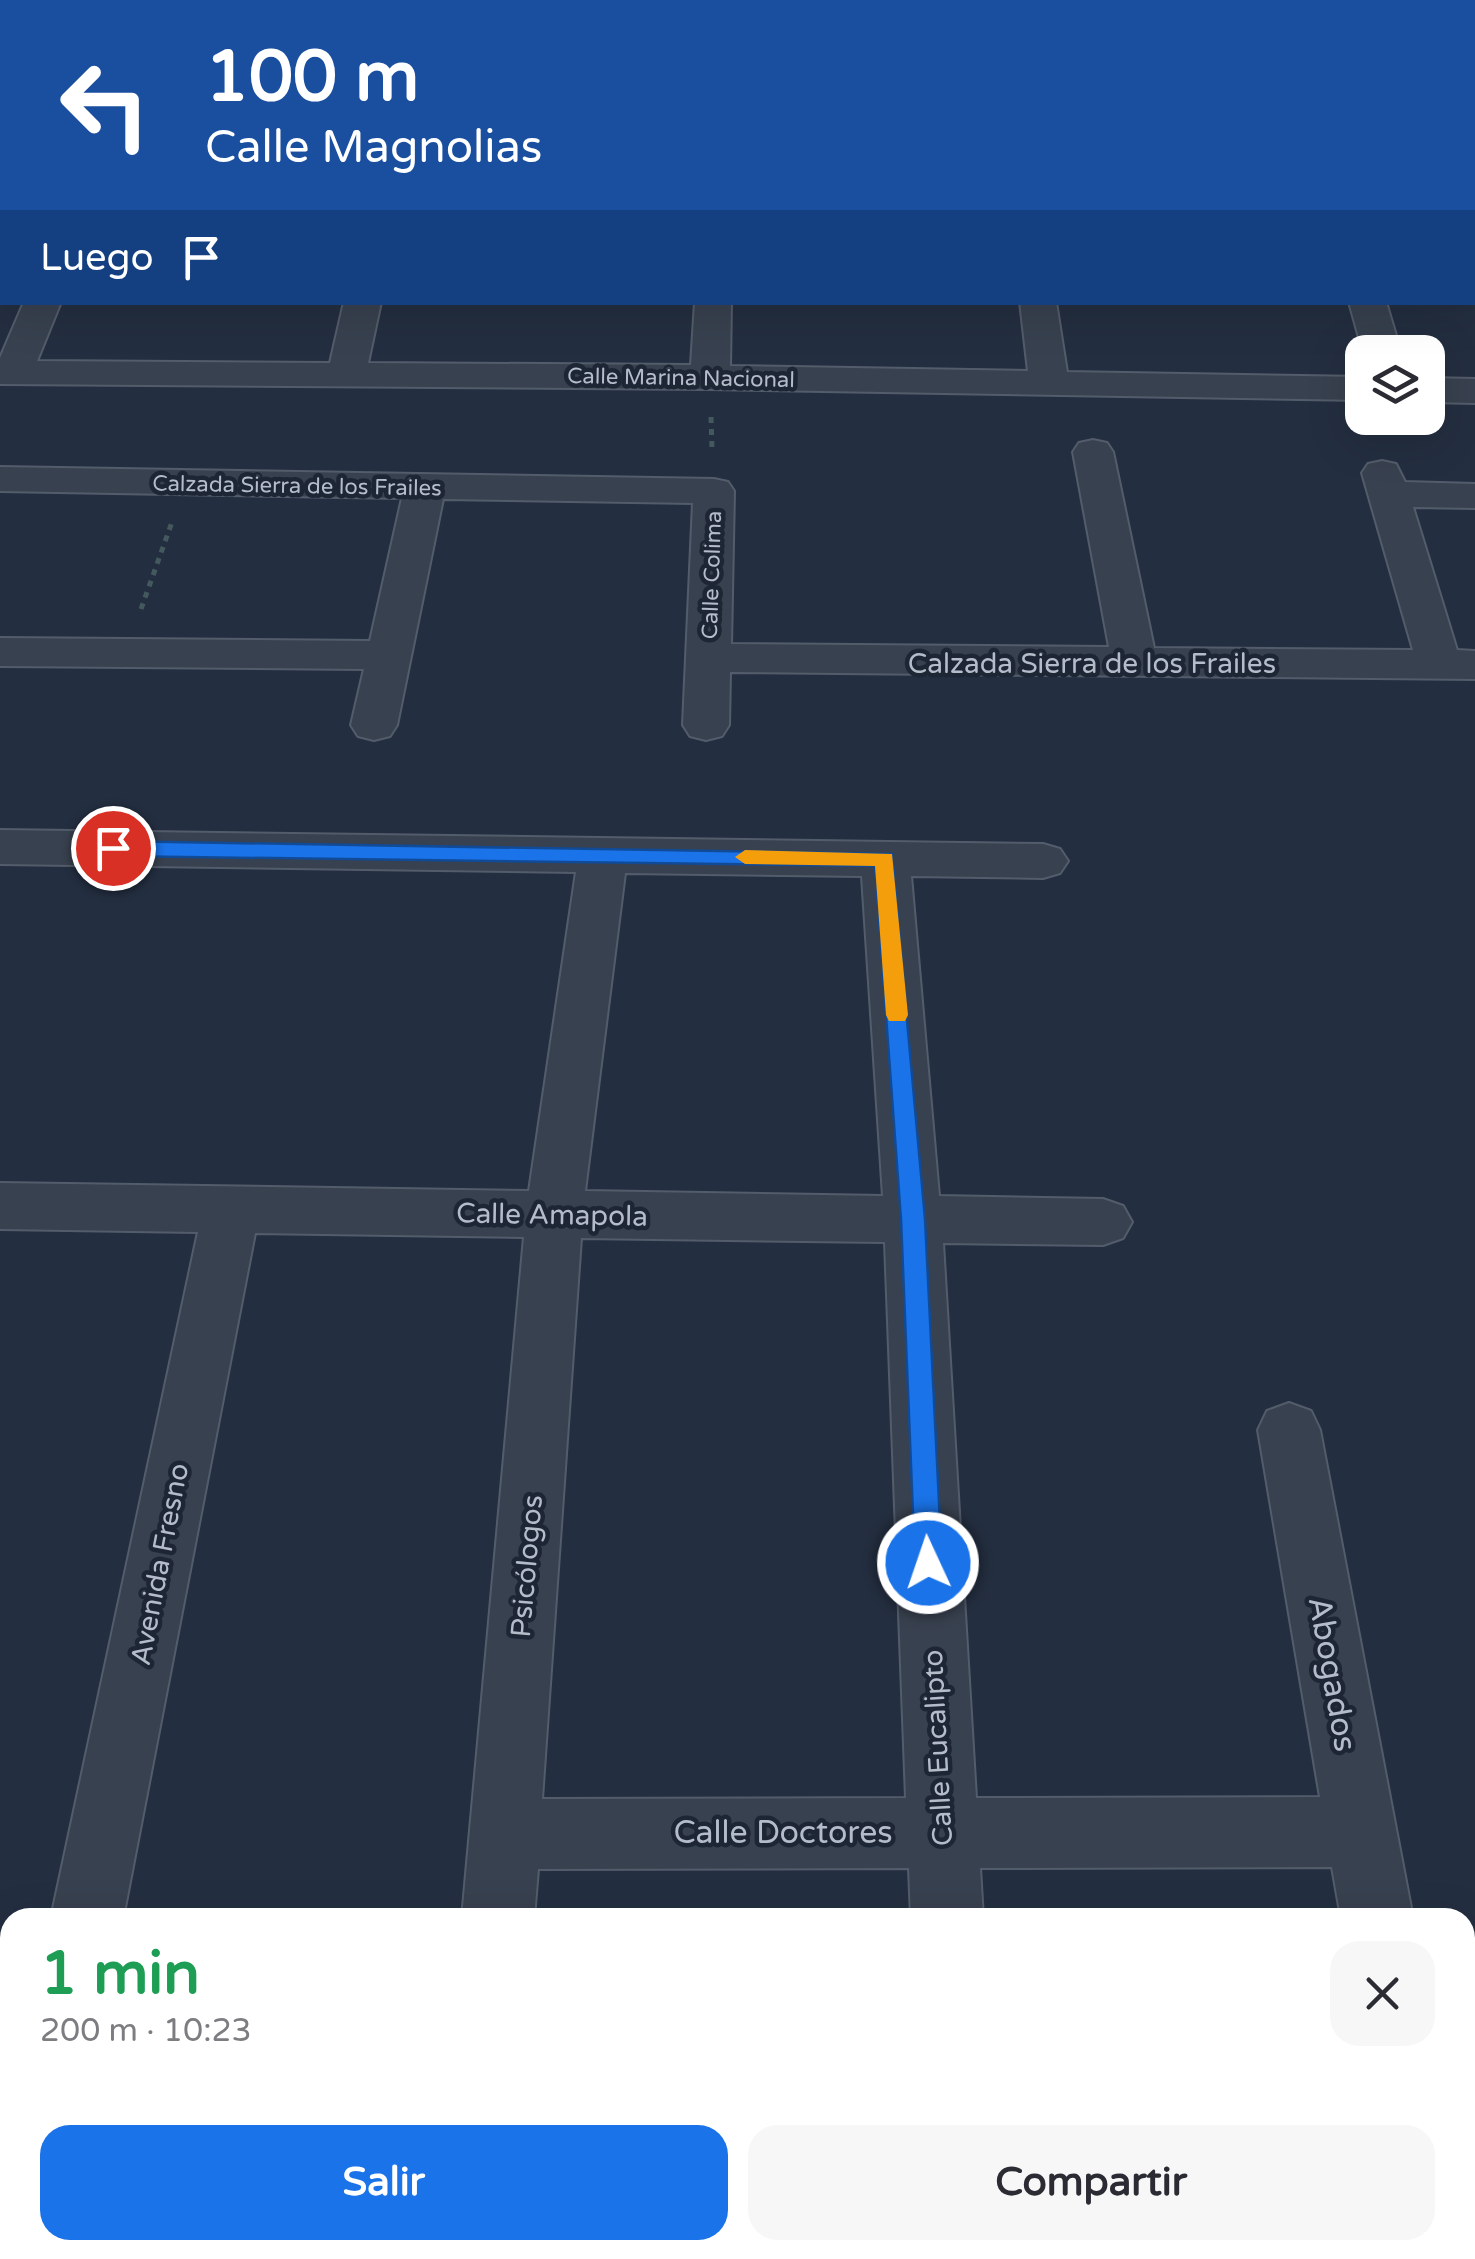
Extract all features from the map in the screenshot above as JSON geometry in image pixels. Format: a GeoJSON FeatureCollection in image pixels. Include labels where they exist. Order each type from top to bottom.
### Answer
{"type":"FeatureCollection","features":[{"type":"Feature","properties":{"kind":"street"},"geometry":{"type":"LineString","coordinates":[[6,372],[41,305]]}},
{"type":"Feature","properties":{"kind":"street"},"geometry":{"type":"LineString","coordinates":[[346,375],[362,305]]}},
{"type":"Feature","properties":{"kind":"street"},"geometry":{"type":"LineString","coordinates":[[710,377],[713,305]]}},
{"type":"Feature","properties":{"kind":"street"},"geometry":{"type":"LineString","coordinates":[[1038,305],[1049,383]]}},
{"type":"Feature","properties":{"kind":"street"},"geometry":{"type":"LineString","coordinates":[[1369,305],[1377,335]]}},
{"type":"Feature","properties":{"kind":"street","name":"Calle Marina Nacional"},"geometry":{"type":"LineString","coordinates":[[6,372],[710,377],[1345,389]]}},
{"type":"Feature","properties":{"kind":"street"},"geometry":{"type":"LineString","coordinates":[[1445,390],[1475,391]]}},
{"type":"Feature","properties":{"kind":"street"},"geometry":{"type":"LineString","coordinates":[[1093,452],[1135,664]]}},
{"type":"Feature","properties":{"kind":"street","name":"Calzada Sierra de los Frailes"},"geometry":{"type":"LineString","coordinates":[[0,479],[714,490]]}},
{"type":"Feature","properties":{"kind":"street"},"geometry":{"type":"LineString","coordinates":[[1457,665],[1386,484],[1475,496]]}},
{"type":"Feature","properties":{"kind":"street"},"geometry":{"type":"LineString","coordinates":[[374,726],[425,488]]}},
{"type":"Feature","properties":{"kind":"street","name":"Calle Colima"},"geometry":{"type":"LineString","coordinates":[[706,725],[714,490]]}},
{"type":"Feature","properties":{"kind":"street"},"geometry":{"type":"LineString","coordinates":[[0,652],[387,655]]}},
{"type":"Feature","properties":{"kind":"street","name":"Calzada Sierra de los Frailes"},"geometry":{"type":"LineString","coordinates":[[708,658],[1457,665]]}},
{"type":"Feature","properties":{"kind":"street"},"geometry":{"type":"LineString","coordinates":[[0,847],[1043,862]]}},
{"type":"Feature","properties":{"kind":"street","name":"Psicólogos"},"geometry":{"type":"LineString","coordinates":[[499,1908],[554,1214],[603,855]]}},
{"type":"Feature","properties":{"kind":"street","name":"Calle Eucalipto"},"geometry":{"type":"LineString","coordinates":[[885,859],[913,1219],[945,1908]]}},
{"type":"Feature","properties":{"kind":"street","name":"Calle Amapola"},"geometry":{"type":"LineString","coordinates":[[0,1206],[1104,1222]]}},
{"type":"Feature","properties":{"kind":"street","name":"Avenida Fresno"},"geometry":{"type":"LineString","coordinates":[[89,1908],[231,1210]]}},
{"type":"Feature","properties":{"kind":"street","name":"Abogados"},"geometry":{"type":"LineString","coordinates":[[1289,1430],[1375,1908]]}},
{"type":"Feature","properties":{"kind":"street","name":"Calle Doctores"},"geometry":{"type":"LineString","coordinates":[[504,1834],[1362,1832]]}},
{"type":"Feature","properties":{"kind":"path"},"geometry":{"type":"LineString","coordinates":[[710,377],[714,490]]}},
{"type":"Feature","properties":{"kind":"path"},"geometry":{"type":"LineString","coordinates":[[126,653],[186,482]]}},
{"type":"Feature","properties":{"kind":"slow traffic"},"geometry":{"type":"LineString","coordinates":[[745,857],[885,859],[897,1015]]}},
{"type":"Feature","properties":{"kind":"route"},"geometry":{"type":"LineString","coordinates":[[113,848],[885,859],[913,1219],[928,1563]]}}]}
